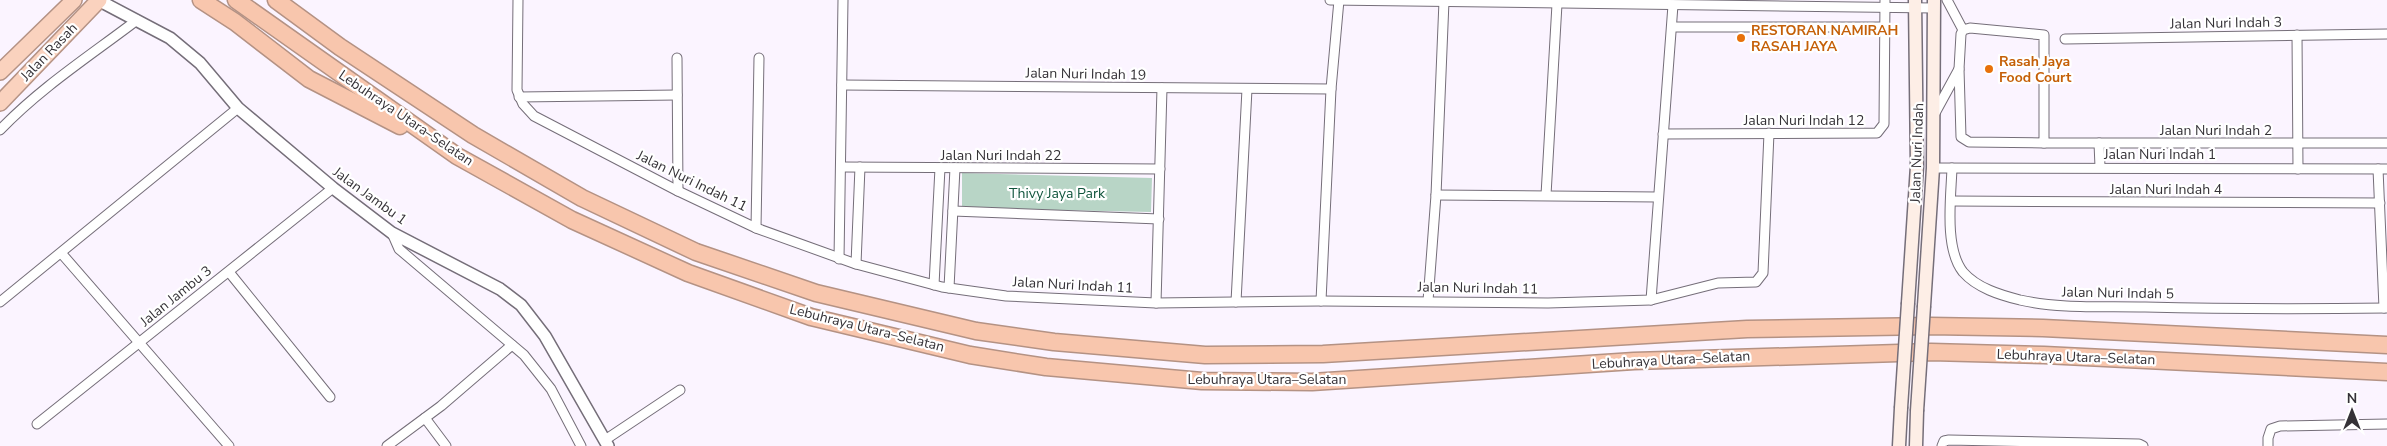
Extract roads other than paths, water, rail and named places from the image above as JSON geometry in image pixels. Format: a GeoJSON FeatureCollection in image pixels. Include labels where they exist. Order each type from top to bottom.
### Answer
{"type":"FeatureCollection","features":[{"type":"Feature","properties":{"kind":"highway","name":"Jalan Rasah"},"geometry":{"type":"LineString","coordinates":[[0,72],[74,0]]}},
{"type":"Feature","properties":{"kind":"highway","name":"Jalan Rasah"},"geometry":{"type":"LineString","coordinates":[[0,103],[98,0]]}},
{"type":"Feature","properties":{"kind":"highway"},"geometry":{"type":"LineString","coordinates":[[201,0],[235,22],[309,79],[457,156]]}},
{"type":"Feature","properties":{"kind":"highway","name":"Lebuhraya Utara–Selatan"},"geometry":{"type":"LineString","coordinates":[[276,0],[340,47],[489,145],[582,198],[696,252],[816,293],[976,330],[1054,342],[1205,355],[1323,354],[1747,329],[1935,326],[2042,328],[2387,345]]}},
{"type":"Feature","properties":{"kind":"highway"},"geometry":{"type":"LineString","coordinates":[[287,0],[340,47]]}},
{"type":"Feature","properties":{"kind":"highway","name":"Lebuhraya Utara–Selatan"},"geometry":{"type":"LineString","coordinates":[[238,2],[457,156],[572,220],[688,273],[811,317],[970,355],[1046,367],[1202,381],[1312,382],[1634,361],[1931,352],[2044,355],[2387,372]]}},
{"type":"Feature","properties":{"kind":"main road","name":"Jalan Nuri Indah"},"geometry":{"type":"LineString","coordinates":[[1899,446],[1917,166],[1916,4]]}},
{"type":"Feature","properties":{"kind":"main road","name":"Jalan Nuri Indah"},"geometry":{"type":"LineString","coordinates":[[1916,446],[1933,168],[1934,4]]}},
{"type":"Feature","properties":{"kind":"street","name":"Jalan Jambu 1"},"geometry":{"type":"LineString","coordinates":[[98,0],[170,38],[200,63],[238,108],[332,188],[392,233],[500,289],[521,305],[545,336],[606,443]]}},
{"type":"Feature","properties":{"kind":"street"},"geometry":{"type":"LineString","coordinates":[[518,0],[516,56],[519,97],[677,95]]}},
{"type":"Feature","properties":{"kind":"street"},"geometry":{"type":"LineString","coordinates":[[839,259],[842,168],[843,0]]}},
{"type":"Feature","properties":{"kind":"street"},"geometry":{"type":"LineString","coordinates":[[1330,0],[1673,5],[1934,4]]}},
{"type":"Feature","properties":{"kind":"street"},"geometry":{"type":"LineString","coordinates":[[1321,300],[1331,89],[1339,0]]}},
{"type":"Feature","properties":{"kind":"street"},"geometry":{"type":"LineString","coordinates":[[1934,114],[1959,69],[1961,34],[1963,30],[1947,0]]}},
{"type":"Feature","properties":{"kind":"street"},"geometry":{"type":"LineString","coordinates":[[1428,301],[1436,195],[1444,1]]}},
{"type":"Feature","properties":{"kind":"street"},"geometry":{"type":"LineString","coordinates":[[1546,195],[1557,4]]}},
{"type":"Feature","properties":{"kind":"street","name":"Jalan Nuri Indah 12"},"geometry":{"type":"LineString","coordinates":[[1663,134],[1873,134],[1881,130],[1884,124],[1885,4]]}},
{"type":"Feature","properties":{"kind":"street"},"geometry":{"type":"LineString","coordinates":[[1651,300],[1657,198],[1673,5]]}},
{"type":"Feature","properties":{"kind":"street"},"geometry":{"type":"LineString","coordinates":[[0,130],[14,115],[137,20]]}},
{"type":"Feature","properties":{"kind":"street"},"geometry":{"type":"LineString","coordinates":[[1672,27],[1884,27]]}},
{"type":"Feature","properties":{"kind":"street"},"geometry":{"type":"LineString","coordinates":[[1963,30],[1970,28],[2044,35],[2044,143]]}},
{"type":"Feature","properties":{"kind":"street","name":"Jalan Nuri Indah 3"},"geometry":{"type":"LineString","coordinates":[[2065,39],[2387,34]]}},
{"type":"Feature","properties":{"kind":"street"},"geometry":{"type":"LineString","coordinates":[[2297,35],[2298,169]]}},
{"type":"Feature","properties":{"kind":"street"},"geometry":{"type":"LineString","coordinates":[[677,58],[678,191]]}},
{"type":"Feature","properties":{"kind":"street"},"geometry":{"type":"LineString","coordinates":[[756,228],[759,58]]}},
{"type":"Feature","properties":{"kind":"street","name":"Jalan Nuri Indah 2"},"geometry":{"type":"LineString","coordinates":[[1959,69],[1960,134],[1963,139],[1970,142],[2387,143]]}},
{"type":"Feature","properties":{"kind":"street","name":"Jalan Nuri Indah 19"},"geometry":{"type":"LineString","coordinates":[[842,85],[1331,89]]}},
{"type":"Feature","properties":{"kind":"street"},"geometry":{"type":"LineString","coordinates":[[1156,302],[1162,88]]}},
{"type":"Feature","properties":{"kind":"street"},"geometry":{"type":"LineString","coordinates":[[1236,302],[1247,89]]}},
{"type":"Feature","properties":{"kind":"street","name":"Jalan Nuri Indah 11"},"geometry":{"type":"LineString","coordinates":[[519,97],[534,116],[678,191],[756,228],[839,259],[934,285],[1006,296],[1156,302],[1321,300],[1548,303],[1651,300],[1718,283],[1756,282],[1763,273],[1769,133]]}},
{"type":"Feature","properties":{"kind":"street"},"geometry":{"type":"LineString","coordinates":[[0,302],[62,254],[238,108]]}},
{"type":"Feature","properties":{"kind":"street"},"geometry":{"type":"LineString","coordinates":[[2099,143],[2100,168]]}},
{"type":"Feature","properties":{"kind":"street","name":"Jalan Nuri Indah 22"},"geometry":{"type":"LineString","coordinates":[[842,168],[1160,170]]}},
{"type":"Feature","properties":{"kind":"street"},"geometry":{"type":"LineString","coordinates":[[856,264],[860,168]]}},
{"type":"Feature","properties":{"kind":"street"},"geometry":{"type":"LineString","coordinates":[[934,285],[940,168]]}},
{"type":"Feature","properties":{"kind":"street"},"geometry":{"type":"LineString","coordinates":[[949,288],[955,168]]}},
{"type":"Feature","properties":{"kind":"street","name":"Jalan Nuri Indah 1"},"geometry":{"type":"LineString","coordinates":[[1933,168],[2382,169]]}},
{"type":"Feature","properties":{"kind":"street","name":"Jalan Nuri Indah 5"},"geometry":{"type":"LineString","coordinates":[[1952,168],[1952,247],[1957,263],[1964,273],[1992,291],[2020,300],[2077,306],[2226,309],[2385,308]]}},
{"type":"Feature","properties":{"kind":"street"},"geometry":{"type":"LineString","coordinates":[[2382,169],[2380,203],[2385,308]]}},
{"type":"Feature","properties":{"kind":"street","name":"Jalan Jambu 3"},"geometry":{"type":"LineString","coordinates":[[37,424],[332,188]]}},
{"type":"Feature","properties":{"kind":"street"},"geometry":{"type":"LineString","coordinates":[[1436,195],[1657,198]]}},
{"type":"Feature","properties":{"kind":"street","name":"Jalan Nuri Indah 4"},"geometry":{"type":"LineString","coordinates":[[1951,202],[2380,203]]}},
{"type":"Feature","properties":{"kind":"street"},"geometry":{"type":"LineString","coordinates":[[953,211],[1159,219]]}},
{"type":"Feature","properties":{"kind":"street"},"geometry":{"type":"LineString","coordinates":[[392,233],[399,249],[524,355],[551,390],[581,446]]}},
{"type":"Feature","properties":{"kind":"street"},"geometry":{"type":"LineString","coordinates":[[62,254],[229,446]]}},
{"type":"Feature","properties":{"kind":"street"},"geometry":{"type":"LineString","coordinates":[[228,272],[330,397]]}},
{"type":"Feature","properties":{"kind":"street"},"geometry":{"type":"LineString","coordinates":[[387,446],[425,418],[512,345]]}},
{"type":"Feature","properties":{"kind":"street"},"geometry":{"type":"LineString","coordinates":[[606,443],[680,390]]}},
{"type":"Feature","properties":{"kind":"street"},"geometry":{"type":"LineString","coordinates":[[425,418],[446,446]]}},
{"type":"Feature","properties":{"kind":"street"},"geometry":{"type":"LineString","coordinates":[[2268,446],[2271,429],[2280,426],[2387,424]]}},
{"type":"Feature","properties":{"kind":"street"},"geometry":{"type":"LineString","coordinates":[[1943,444],[2143,446]]}},
{"type":"Feature","properties":{"kind":"place","name":"RESTORAN NAMIRAH RASAH JAYA"},"geometry":{"type":"Point","coordinates":[1741,38]}},
{"type":"Feature","properties":{"kind":"place","name":"Rasah Jaya Food Court"},"geometry":{"type":"Point","coordinates":[1989,69]}},
{"type":"Feature","properties":{"kind":"park label","name":"Thivy Jaya Park"},"geometry":{"type":"Point","coordinates":[1057,193]}}]}
